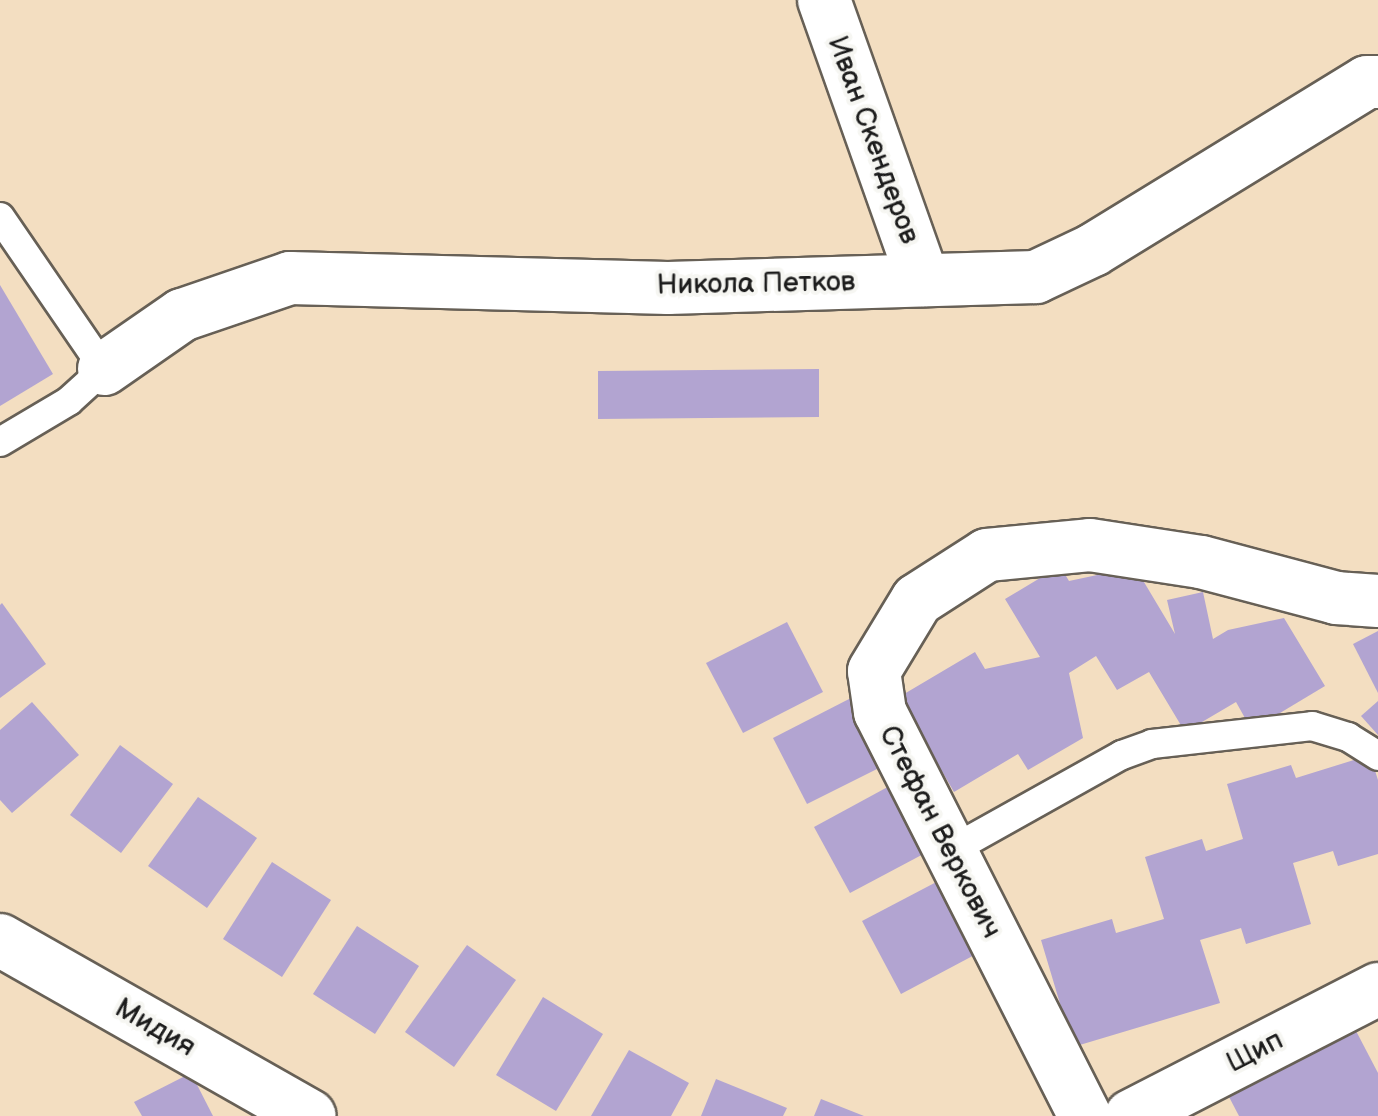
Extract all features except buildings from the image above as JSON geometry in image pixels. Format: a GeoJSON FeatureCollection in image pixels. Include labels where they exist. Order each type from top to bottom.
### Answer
{"type":"FeatureCollection","features":[{"type":"Feature","properties":{"kind":"street","name":"Иван Скендеров"},"geometry":{"type":"LineString","coordinates":[[824,0],[923,280]]}},
{"type":"Feature","properties":{"kind":"street","name":"Никола Петков"},"geometry":{"type":"LineString","coordinates":[[104,368],[182,315],[290,278],[668,288],[1036,278],[1093,250],[1367,82],[1378,82]]}},
{"type":"Feature","properties":{"kind":"street","name":"Стефан Веркович"},"geometry":{"type":"LineString","coordinates":[[1085,1116],[880,712],[874,672],[917,600],[987,555],[1090,545],[1202,562],[1336,598],[1378,601]]}},
{"type":"Feature","properties":{"kind":"street","name":"Мидия"},"geometry":{"type":"LineString","coordinates":[[0,940],[310,1116]]}},
{"type":"Feature","properties":{"kind":"street","name":"Щип"},"geometry":{"type":"LineString","coordinates":[[1131,1116],[1378,988]]}},
{"type":"Feature","properties":{"kind":"lane"},"geometry":{"type":"LineString","coordinates":[[0,217],[104,368],[69,400],[0,442]]}},
{"type":"Feature","properties":{"kind":"lane"},"geometry":{"type":"LineString","coordinates":[[950,851],[1122,756],[1152,744],[1312,726],[1348,736],[1378,756]]}}]}
